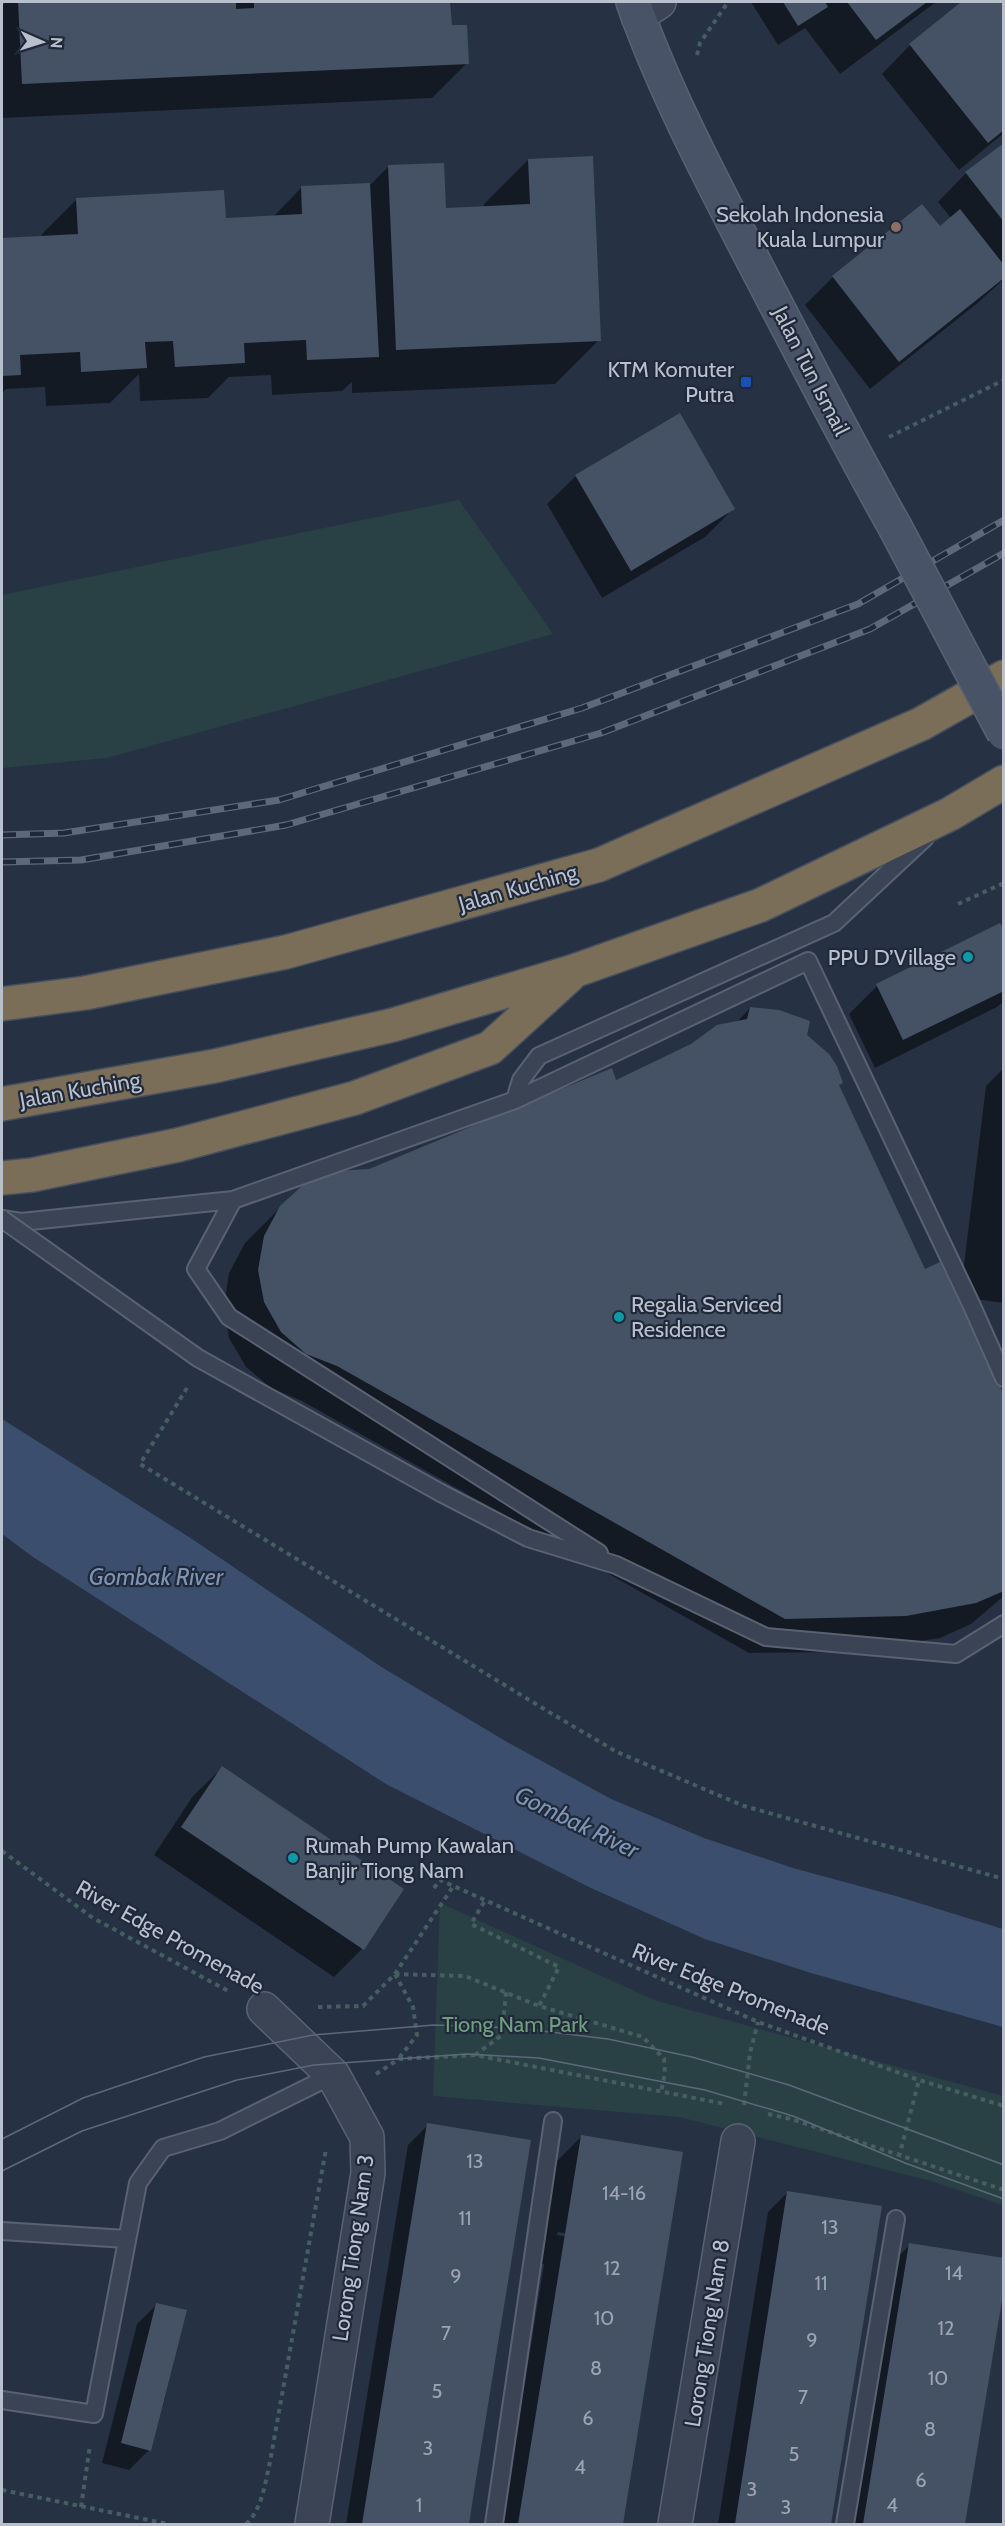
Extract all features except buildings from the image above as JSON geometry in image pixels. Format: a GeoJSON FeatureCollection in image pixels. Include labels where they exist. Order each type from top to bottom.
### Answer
{"type":"FeatureCollection","features":[{"type":"Feature","properties":{"kind":"highway","name":"Jalan Kuching"},"geometry":{"type":"LineString","coordinates":[[2,1004],[85,993],[286,952],[599,865],[921,724],[1004,677]]}},
{"type":"Feature","properties":{"kind":"highway","name":"Jalan Kuching"},"geometry":{"type":"LineString","coordinates":[[2,1104],[226,1064],[393,1024],[574,971],[761,905],[950,814],[1004,782]]}},
{"type":"Feature","properties":{"kind":"highway"},"geometry":{"type":"LineString","coordinates":[[2,1178],[32,1175],[178,1145],[355,1098],[490,1048],[574,971]]}},
{"type":"Feature","properties":{"kind":"street","name":"Jalan Tun Ismail"},"geometry":{"type":"LineString","coordinates":[[643,6],[672,97],[696,147],[854,454],[1004,733]]}},
{"type":"Feature","properties":{"kind":"street","name":"Lorong Tiong Nam 3"},"geometry":{"type":"LineString","coordinates":[[264,2008],[333,2075],[367,2137],[368,2173],[312,2524]]}},
{"type":"Feature","properties":{"kind":"street","name":"Lorong Tiong Nam 8"},"geometry":{"type":"LineString","coordinates":[[675,2524],[738,2141]]}},
{"type":"Feature","properties":{"kind":"lane"},"geometry":{"type":"LineString","coordinates":[[515,1100],[522,1080],[538,1056],[834,923],[950,814]]}},
{"type":"Feature","properties":{"kind":"lane"},"geometry":{"type":"LineString","coordinates":[[2,1219],[21,1222],[233,1200],[515,1100],[808,961],[1004,1378]]}},
{"type":"Feature","properties":{"kind":"lane"},"geometry":{"type":"LineString","coordinates":[[233,1200],[196,1269],[229,1317],[616,1565],[766,1636],[956,1654],[1004,1624]]}},
{"type":"Feature","properties":{"kind":"lane"},"geometry":{"type":"LineString","coordinates":[[2,1219],[198,1358],[528,1539],[616,1565]]}},
{"type":"Feature","properties":{"kind":"lane"},"geometry":{"type":"LineString","coordinates":[[2,2400],[94,2414],[138,2183],[163,2148],[220,2131],[333,2075]]}},
{"type":"Feature","properties":{"kind":"lane"},"geometry":{"type":"LineString","coordinates":[[494,2524],[553,2121]]}},
{"type":"Feature","properties":{"kind":"lane"},"geometry":{"type":"LineString","coordinates":[[845,2524],[896,2219]]}},
{"type":"Feature","properties":{"kind":"lane"},"geometry":{"type":"LineString","coordinates":[[2,2231],[126,2239]]}},
{"type":"Feature","properties":{"kind":"path"},"geometry":{"type":"LineString","coordinates":[[700,43],[728,2]]}},
{"type":"Feature","properties":{"kind":"path"},"geometry":{"type":"LineString","coordinates":[[854,454],[1004,380]]}},
{"type":"Feature","properties":{"kind":"path"},"geometry":{"type":"LineString","coordinates":[[958,904],[1004,883]]}},
{"type":"Feature","properties":{"kind":"path"},"geometry":{"type":"LineString","coordinates":[[188,1386],[140,1464],[617,1752],[744,1806],[1004,1879]]}},
{"type":"Feature","properties":{"kind":"path","name":"River Edge Promenade"},"geometry":{"type":"LineString","coordinates":[[2,1851],[93,1918],[264,2008],[363,2006],[394,1974],[452,1887]]}},
{"type":"Feature","properties":{"kind":"path","name":"River Edge Promenade"},"geometry":{"type":"LineString","coordinates":[[434,1888],[440,1880],[484,1902],[758,2022],[919,2079],[1004,2106]]}},
{"type":"Feature","properties":{"kind":"path"},"geometry":{"type":"LineString","coordinates":[[484,1902],[471,1924],[559,1967],[539,2006]]}},
{"type":"Feature","properties":{"kind":"path"},"geometry":{"type":"LineString","coordinates":[[394,1974],[465,1976],[539,2006],[643,2037],[664,2059],[665,2073],[661,2092]]}},
{"type":"Feature","properties":{"kind":"path"},"geometry":{"type":"LineString","coordinates":[[394,1974],[413,2007],[417,2034],[399,2059]]}},
{"type":"Feature","properties":{"kind":"path"},"geometry":{"type":"LineString","coordinates":[[475,2055],[502,2035],[506,1992]]}},
{"type":"Feature","properties":{"kind":"path"},"geometry":{"type":"LineString","coordinates":[[744,2108],[750,2053],[758,2022]]}},
{"type":"Feature","properties":{"kind":"path"},"geometry":{"type":"LineString","coordinates":[[899,2157],[919,2079]]}},
{"type":"Feature","properties":{"kind":"path"},"geometry":{"type":"LineString","coordinates":[[81,2506],[94,2414]]}},
{"type":"Feature","properties":{"kind":"path"},"geometry":{"type":"LineString","coordinates":[[2,2490],[168,2524]]}},
{"type":"Feature","properties":{"kind":"green space"},"geometry":{"type":"Polygon","coordinates":[[[459,500],[553,634],[107,758],[2,768],[2,595],[459,500]]]}},
{"type":"Feature","properties":{"kind":"green space","name":"Tiong Nam Park"},"geometry":{"type":"Polygon","coordinates":[[[440,1903],[654,2000],[1003,2096],[1003,2205],[931,2181],[679,2117],[433,2096],[440,1903]]]}},
{"type":"Feature","properties":{"kind":"water","name":"Gombak River"},"geometry":{"type":"Polygon","coordinates":[[[2,1419],[189,1537],[383,1668],[507,1742],[611,1799],[704,1838],[793,1868],[896,1896],[1003,1929],[1003,2027],[811,1973],[705,1939],[591,1888],[386,1784],[33,1557],[2,1534],[2,1419]]]}},
{"type":"Feature","properties":{"kind":"tram line"},"geometry":{"type":"LineString","coordinates":[[2,2139],[83,2098],[204,2057],[313,2035],[434,2025],[517,2028],[608,2039],[692,2057],[789,2085],[1004,2165]]}},
{"type":"Feature","properties":{"kind":"tram line"},"geometry":{"type":"LineString","coordinates":[[2,2171],[82,2131],[237,2080],[314,2065],[467,2054],[539,2058],[705,2090],[793,2116],[905,2163],[1004,2199]]}},
{"type":"Feature","properties":{"kind":"railway"},"geometry":{"type":"LineString","coordinates":[[2,835],[64,833],[279,800],[582,708],[858,604],[1004,520]]}},
{"type":"Feature","properties":{"kind":"railway"},"geometry":{"type":"LineString","coordinates":[[2,862],[81,860],[286,825],[601,733],[870,629],[1004,553]]}},
{"type":"Feature","properties":{"kind":"place","name":"Sekolah Indonesia Kuala Lumpur"},"geometry":{"type":"Point","coordinates":[896,227]}},
{"type":"Feature","properties":{"kind":"place","name":"KTM Komuter Putra"},"geometry":{"type":"Point","coordinates":[746,382]}},
{"type":"Feature","properties":{"kind":"place","name":"PPU D’Village"},"geometry":{"type":"Point","coordinates":[968,957]}},
{"type":"Feature","properties":{"kind":"place","name":"Regalia Serviced Residence"},"geometry":{"type":"Point","coordinates":[619,1317]}},
{"type":"Feature","properties":{"kind":"place","name":"Rumah Pump Kawalan Banjir Tiong Nam"},"geometry":{"type":"Point","coordinates":[293,1858]}}]}
